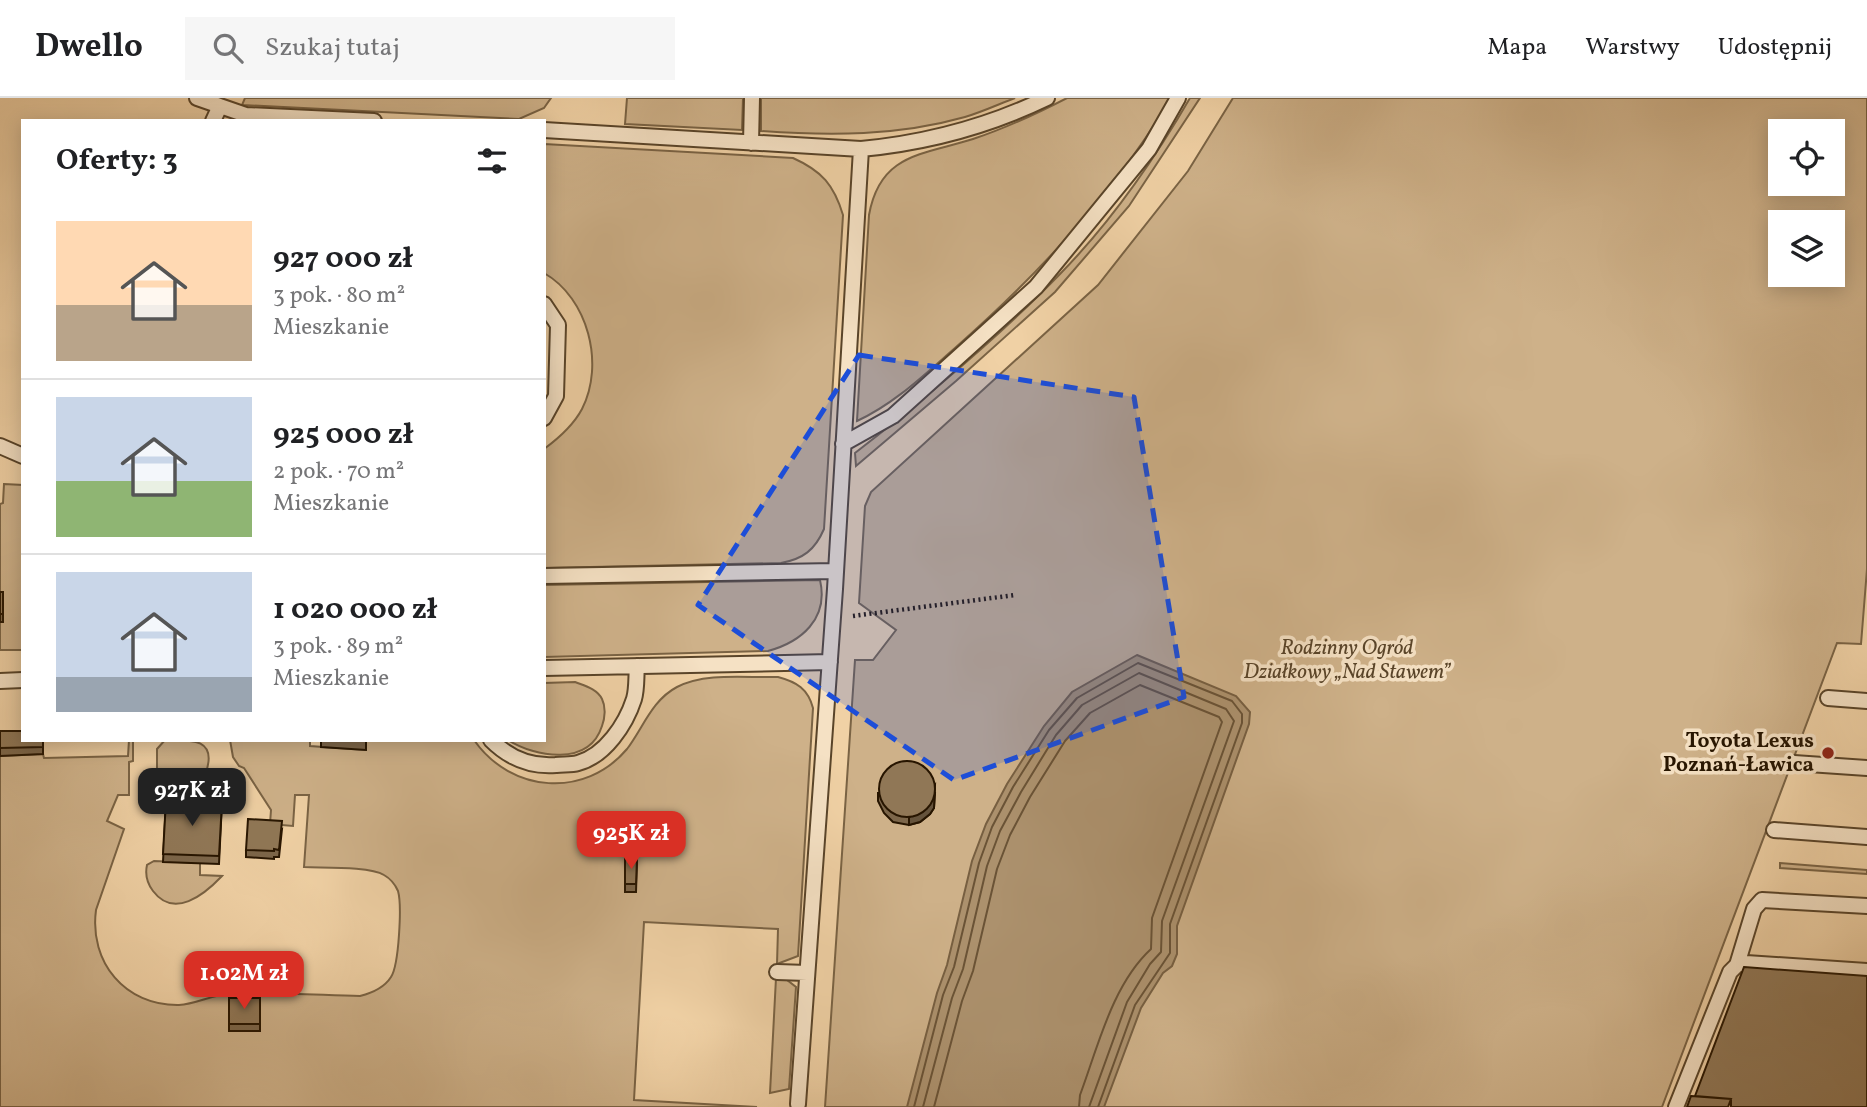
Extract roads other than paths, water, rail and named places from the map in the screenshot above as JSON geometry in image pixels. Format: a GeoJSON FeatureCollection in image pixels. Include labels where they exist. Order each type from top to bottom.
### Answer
{"type":"FeatureCollection","features":[{"type":"Feature","properties":{"kind":"lane"},"geometry":{"type":"LineString","coordinates":[[197,98],[246,115],[331,119]]}},
{"type":"Feature","properties":{"kind":"lane"},"geometry":{"type":"LineString","coordinates":[[751,143],[752,98]]}},
{"type":"Feature","properties":{"kind":"lane"},"geometry":{"type":"LineString","coordinates":[[546,130],[861,149],[893,146],[979,125],[1047,98]]}},
{"type":"Feature","properties":{"kind":"lane"},"geometry":{"type":"LineString","coordinates":[[843,444],[893,416],[1037,287],[1149,149],[1178,98]]}},
{"type":"Feature","properties":{"kind":"lane"},"geometry":{"type":"LineString","coordinates":[[214,119],[220,107]]}},
{"type":"Feature","properties":{"kind":"lane"},"geometry":{"type":"LineString","coordinates":[[798,1104],[833,618],[861,149]]}},
{"type":"Feature","properties":{"kind":"lane"},"geometry":{"type":"LineString","coordinates":[[546,307],[558,325],[556,397],[546,414]]}},
{"type":"Feature","properties":{"kind":"lane"},"geometry":{"type":"LineString","coordinates":[[0,446],[21,455]]}},
{"type":"Feature","properties":{"kind":"lane"},"geometry":{"type":"LineString","coordinates":[[546,576],[835,571]]}},
{"type":"Feature","properties":{"kind":"lane"},"geometry":{"type":"LineString","coordinates":[[546,668],[830,662]]}},
{"type":"Feature","properties":{"kind":"lane"},"geometry":{"type":"LineString","coordinates":[[494,742],[523,762],[547,765],[578,764],[595,755],[614,735],[629,710],[634,697],[637,666]]}},
{"type":"Feature","properties":{"kind":"lane"},"geometry":{"type":"LineString","coordinates":[[0,681],[21,681]]}},
{"type":"Feature","properties":{"kind":"lane"},"geometry":{"type":"LineString","coordinates":[[1828,698],[1867,701]]}},
{"type":"Feature","properties":{"kind":"lane"},"geometry":{"type":"LineString","coordinates":[[1794,763],[1867,768]]}},
{"type":"Feature","properties":{"kind":"lane"},"geometry":{"type":"LineString","coordinates":[[1774,830],[1867,837]]}},
{"type":"Feature","properties":{"kind":"lane"},"geometry":{"type":"LineString","coordinates":[[1676,1107],[1730,972],[1737,965],[1754,909],[1762,900],[1867,906]]}},
{"type":"Feature","properties":{"kind":"lane"},"geometry":{"type":"LineString","coordinates":[[1737,965],[1746,963],[1867,971]]}},
{"type":"Feature","properties":{"kind":"lane"},"geometry":{"type":"LineString","coordinates":[[777,972],[807,973]]}},
{"type":"Feature","properties":{"kind":"water"},"geometry":{"type":"Polygon","coordinates":[[[1137,655],[1236,696],[1250,712],[1249,724],[1177,926],[1177,954],[1172,966],[1163,973],[1141,1008],[1104,1107],[907,1107],[947,965],[972,861],[986,824],[1007,784],[1044,726],[1072,692],[1137,655]]]}},
{"type":"Feature","properties":{"kind":"place","name":"Toyota Lexus Poznań-Ławica"},"geometry":{"type":"Point","coordinates":[1828,753]}},
{"type":"Feature","properties":{"kind":"park label","name":"Rodzinny Ogród Działkowy „Nad Stawem”"},"geometry":{"type":"Point","coordinates":[1347,660]}}]}
